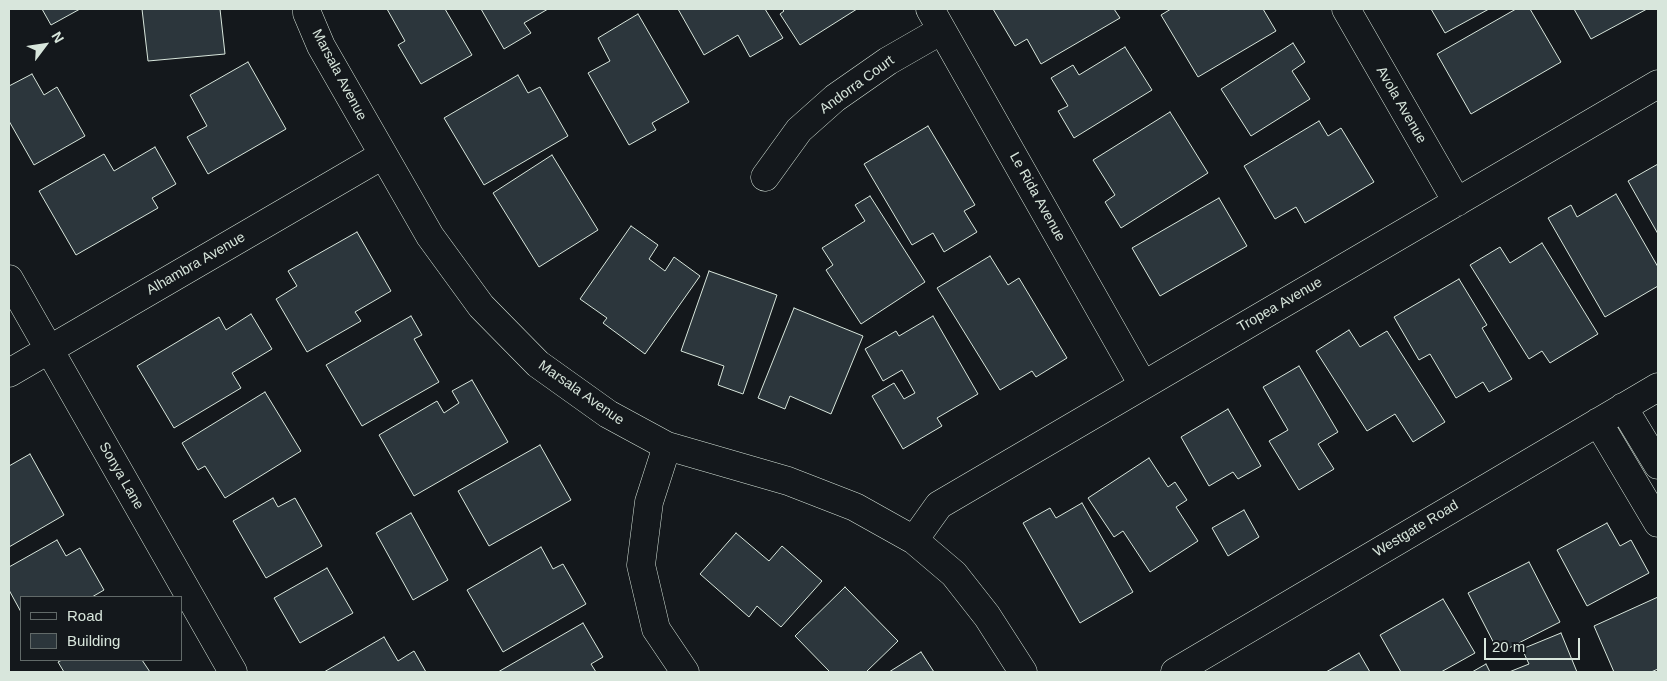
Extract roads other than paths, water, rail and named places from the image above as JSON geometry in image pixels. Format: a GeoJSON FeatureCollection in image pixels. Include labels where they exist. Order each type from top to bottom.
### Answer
{"type":"FeatureCollection","features":[{"type":"Feature","properties":{"kind":"street","name":"Marsala Avenue"},"geometry":{"type":"LineString","coordinates":[[307,9],[321,46],[430,236],[481,306],[538,364],[608,414],[667,446],[788,481],[855,507],[914,540],[954,574],[988,616],[1023,672]]}},
{"type":"Feature","properties":{"kind":"street","name":"Avola Avenue"},"geometry":{"type":"LineString","coordinates":[[1346,9],[1457,202]]}},
{"type":"Feature","properties":{"kind":"street","name":"Andorra Court"},"geometry":{"type":"LineString","coordinates":[[765,177],[800,130],[835,98],[888,61],[936,19]]}},
{"type":"Feature","properties":{"kind":"street","name":"Le Rida Avenue"},"geometry":{"type":"LineString","coordinates":[[936,19],[1143,385]]}},
{"type":"Feature","properties":{"kind":"street","name":"Tropea Avenue"},"geometry":{"type":"LineString","coordinates":[[914,540],[939,505],[1658,84]]}},
{"type":"Feature","properties":{"kind":"street","name":"Alhambra Avenue"},"geometry":{"type":"LineString","coordinates":[[9,373],[382,155]]}},
{"type":"Feature","properties":{"kind":"street","name":"Sonya Lane"},"geometry":{"type":"LineString","coordinates":[[9,279],[233,672]]}},
{"type":"Feature","properties":{"kind":"street","name":"Westgate Road"},"geometry":{"type":"LineString","coordinates":[[1175,672],[1658,387]]}},
{"type":"Feature","properties":{"kind":"street"},"geometry":{"type":"LineString","coordinates":[[1623,407],[1658,465]]}},
{"type":"Feature","properties":{"kind":"street"},"geometry":{"type":"LineString","coordinates":[[1598,422],[1658,522]]}},
{"type":"Feature","properties":{"kind":"street"},"geometry":{"type":"LineString","coordinates":[[667,446],[649,502],[641,565],[656,629],[685,672]]}}]}
